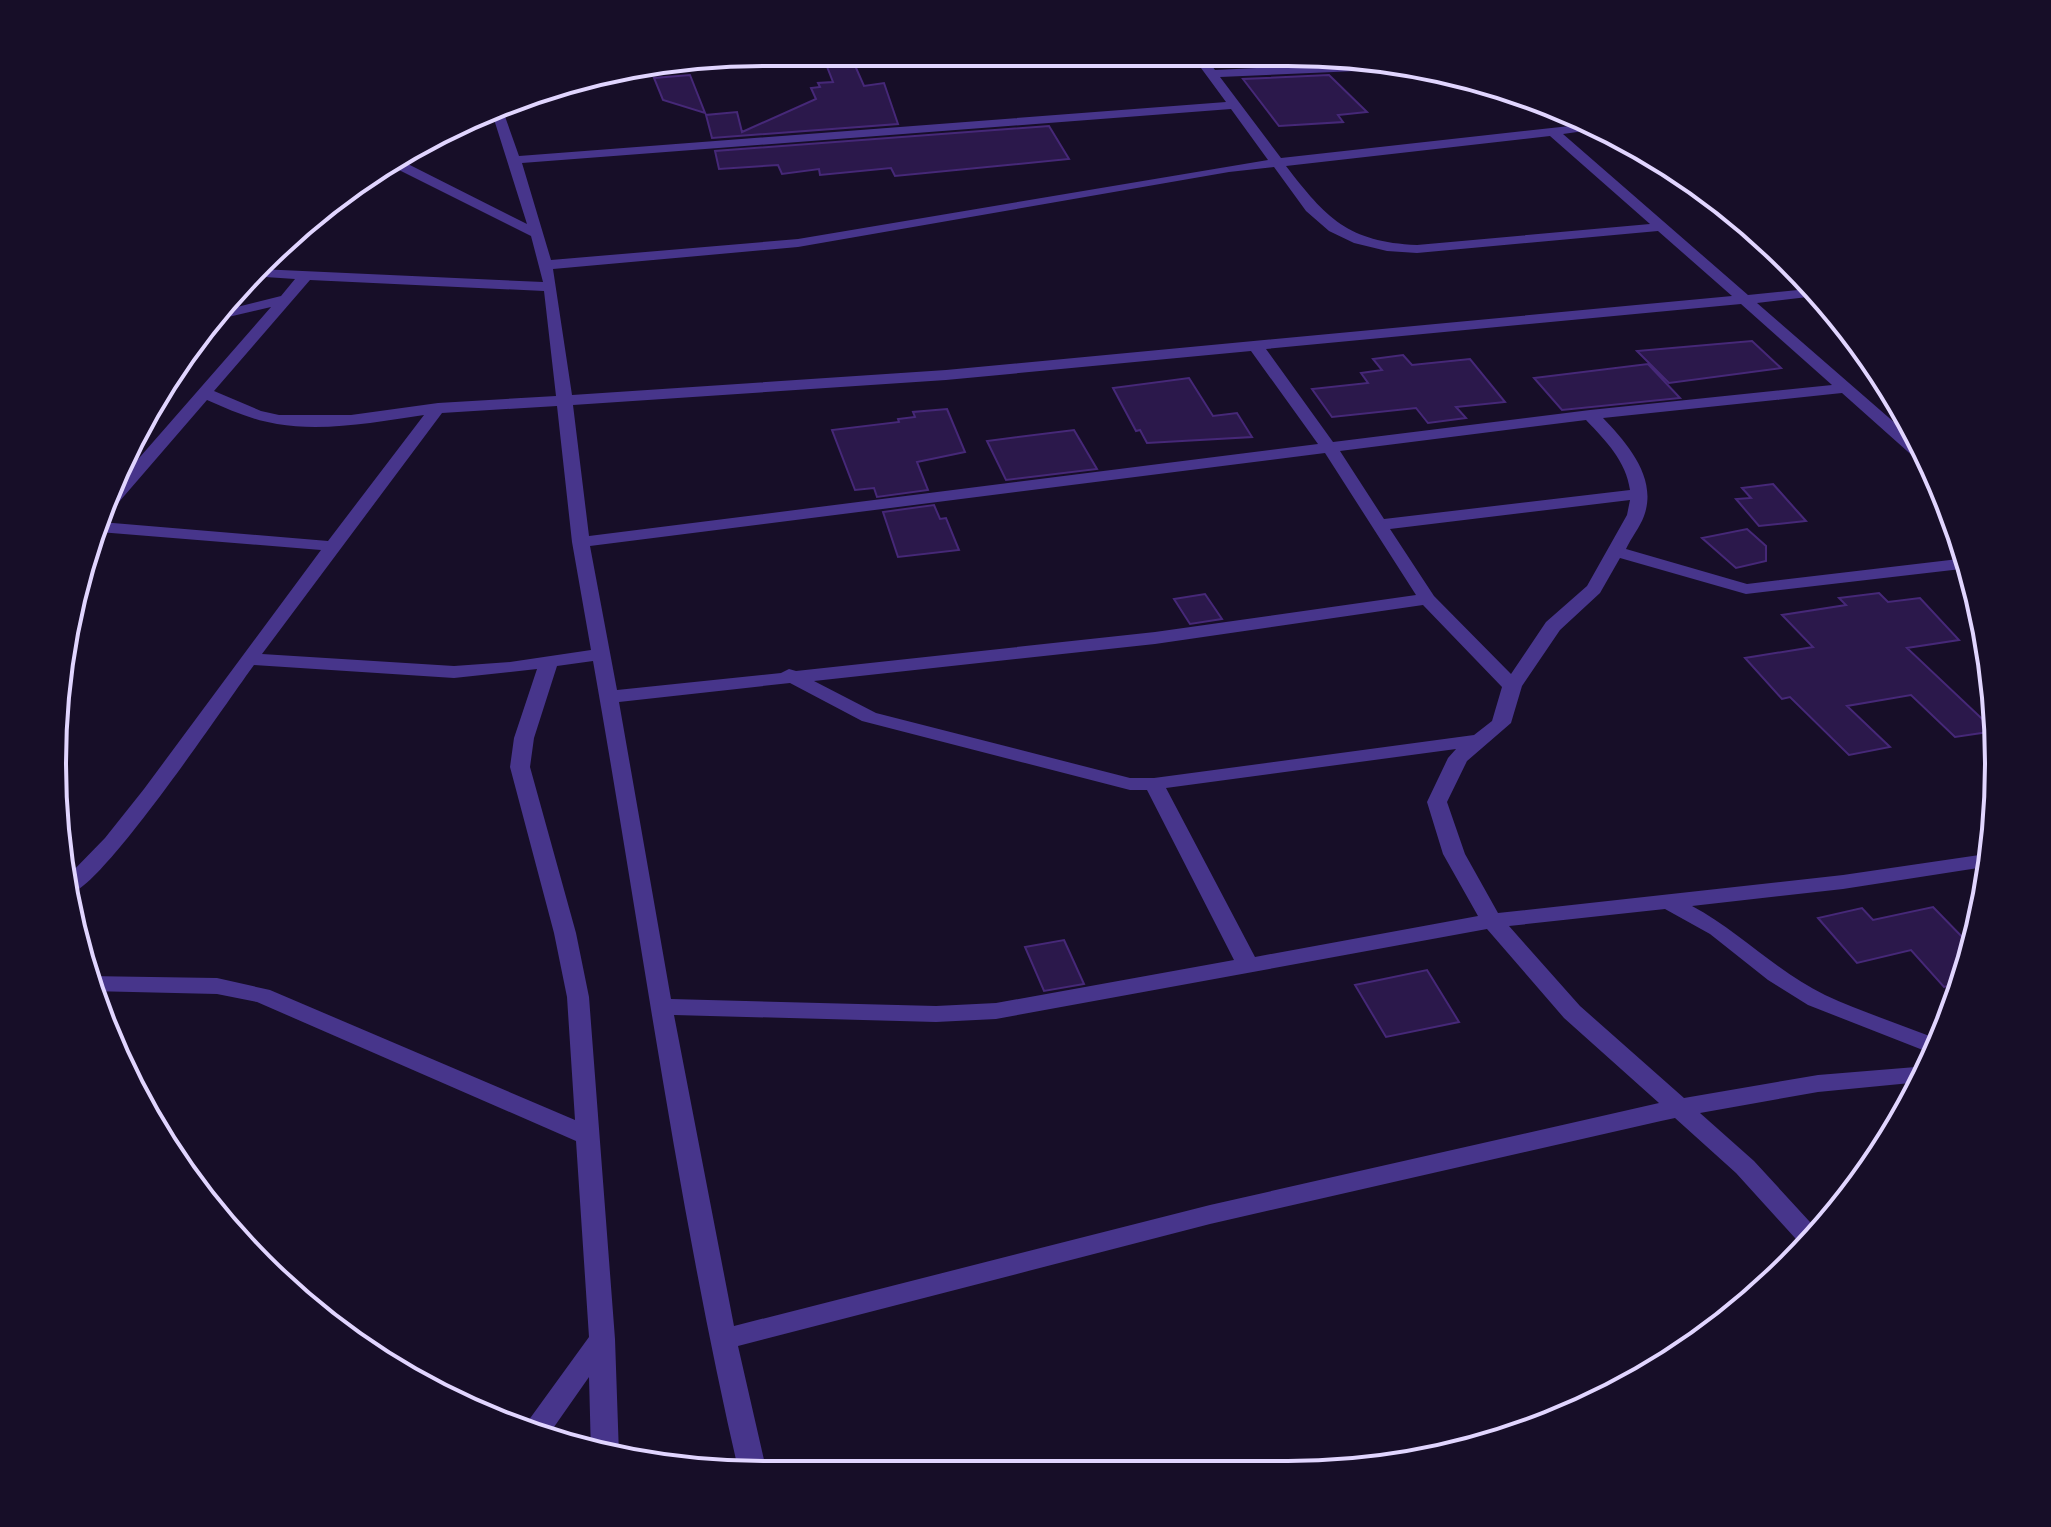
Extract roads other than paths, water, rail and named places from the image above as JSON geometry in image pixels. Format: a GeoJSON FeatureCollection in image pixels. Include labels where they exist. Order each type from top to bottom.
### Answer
{"type":"FeatureCollection","features":[{"type":"Feature","properties":{"kind":"street"},"geometry":{"type":"LineString","coordinates":[[1205,66],[1323,221],[1349,238],[1379,248],[1417,249],[1661,227]]}},
{"type":"Feature","properties":{"kind":"street"},"geometry":{"type":"LineString","coordinates":[[1211,74],[1341,68]]}},
{"type":"Feature","properties":{"kind":"street"},"geometry":{"type":"LineString","coordinates":[[513,160],[1233,105]]}},
{"type":"Feature","properties":{"kind":"street"},"geometry":{"type":"LineString","coordinates":[[500,118],[529,204],[551,287],[581,542],[599,654],[722,1340],[750,1461]]}},
{"type":"Feature","properties":{"kind":"street"},"geometry":{"type":"LineString","coordinates":[[545,265],[798,243],[1190,174],[1576,129]]}},
{"type":"Feature","properties":{"kind":"street"},"geometry":{"type":"LineString","coordinates":[[1553,132],[1905,440]]}},
{"type":"Feature","properties":{"kind":"street"},"geometry":{"type":"LineString","coordinates":[[403,167],[535,233]]}},
{"type":"Feature","properties":{"kind":"street"},"geometry":{"type":"LineString","coordinates":[[267,274],[551,287]]}},
{"type":"Feature","properties":{"kind":"street"},"geometry":{"type":"LineString","coordinates":[[125,483],[306,276]]}},
{"type":"Feature","properties":{"kind":"street"},"geometry":{"type":"LineString","coordinates":[[202,392],[256,415],[308,422],[438,408],[760,390],[1257,348],[1803,294]]}},
{"type":"Feature","properties":{"kind":"street"},"geometry":{"type":"LineString","coordinates":[[232,312],[286,299]]}},
{"type":"Feature","properties":{"kind":"street"},"geometry":{"type":"LineString","coordinates":[[1257,348],[1330,449],[1427,599],[1512,686]]}},
{"type":"Feature","properties":{"kind":"street"},"geometry":{"type":"LineString","coordinates":[[581,542],[1590,415],[1847,388]]}},
{"type":"Feature","properties":{"kind":"street"},"geometry":{"type":"LineString","coordinates":[[76,881],[136,812],[331,546],[438,408]]}},
{"type":"Feature","properties":{"kind":"street"},"geometry":{"type":"LineString","coordinates":[[1590,415],[1636,472],[1639,494],[1632,527],[1591,592],[1553,626],[1512,686],[1501,723],[1458,758],[1437,802],[1454,854],[1492,921],[1572,1012],[1745,1167],[1804,1232]]}},
{"type":"Feature","properties":{"kind":"street"},"geometry":{"type":"LineString","coordinates":[[1378,525],[1639,494]]}},
{"type":"Feature","properties":{"kind":"street"},"geometry":{"type":"LineString","coordinates":[[107,528],[331,546]]}},
{"type":"Feature","properties":{"kind":"street"},"geometry":{"type":"LineString","coordinates":[[1617,552],[1746,589],[1956,565]]}},
{"type":"Feature","properties":{"kind":"street"},"geometry":{"type":"LineString","coordinates":[[609,697],[789,675],[1155,638],[1427,599]]}},
{"type":"Feature","properties":{"kind":"street"},"geometry":{"type":"LineString","coordinates":[[249,659],[454,672],[599,654]]}},
{"type":"Feature","properties":{"kind":"street"},"geometry":{"type":"LineString","coordinates":[[549,662],[524,738],[520,767],[565,933],[578,997],[590,1137],[605,1442]]}},
{"type":"Feature","properties":{"kind":"street"},"geometry":{"type":"LineString","coordinates":[[789,675],[841,704],[912,730],[1112,780],[1154,784],[1478,741]]}},
{"type":"Feature","properties":{"kind":"street"},"geometry":{"type":"LineString","coordinates":[[1154,784],[1247,963]]}},
{"type":"Feature","properties":{"kind":"street"},"geometry":{"type":"LineString","coordinates":[[660,1007],[969,1014],[1492,921],[1843,882],[1978,861]]}},
{"type":"Feature","properties":{"kind":"street"},"geometry":{"type":"LineString","coordinates":[[1667,901],[1718,929],[1794,988],[1816,1000],[1926,1043]]}},
{"type":"Feature","properties":{"kind":"street"},"geometry":{"type":"LineString","coordinates":[[102,983],[217,986],[262,995],[590,1137]]}},
{"type":"Feature","properties":{"kind":"street"},"geometry":{"type":"LineString","coordinates":[[722,1340],[1135,1230],[1311,1188],[1680,1108],[1818,1082],[1912,1074]]}},
{"type":"Feature","properties":{"kind":"street"},"geometry":{"type":"LineString","coordinates":[[540,1424],[602,1339]]}}]}
